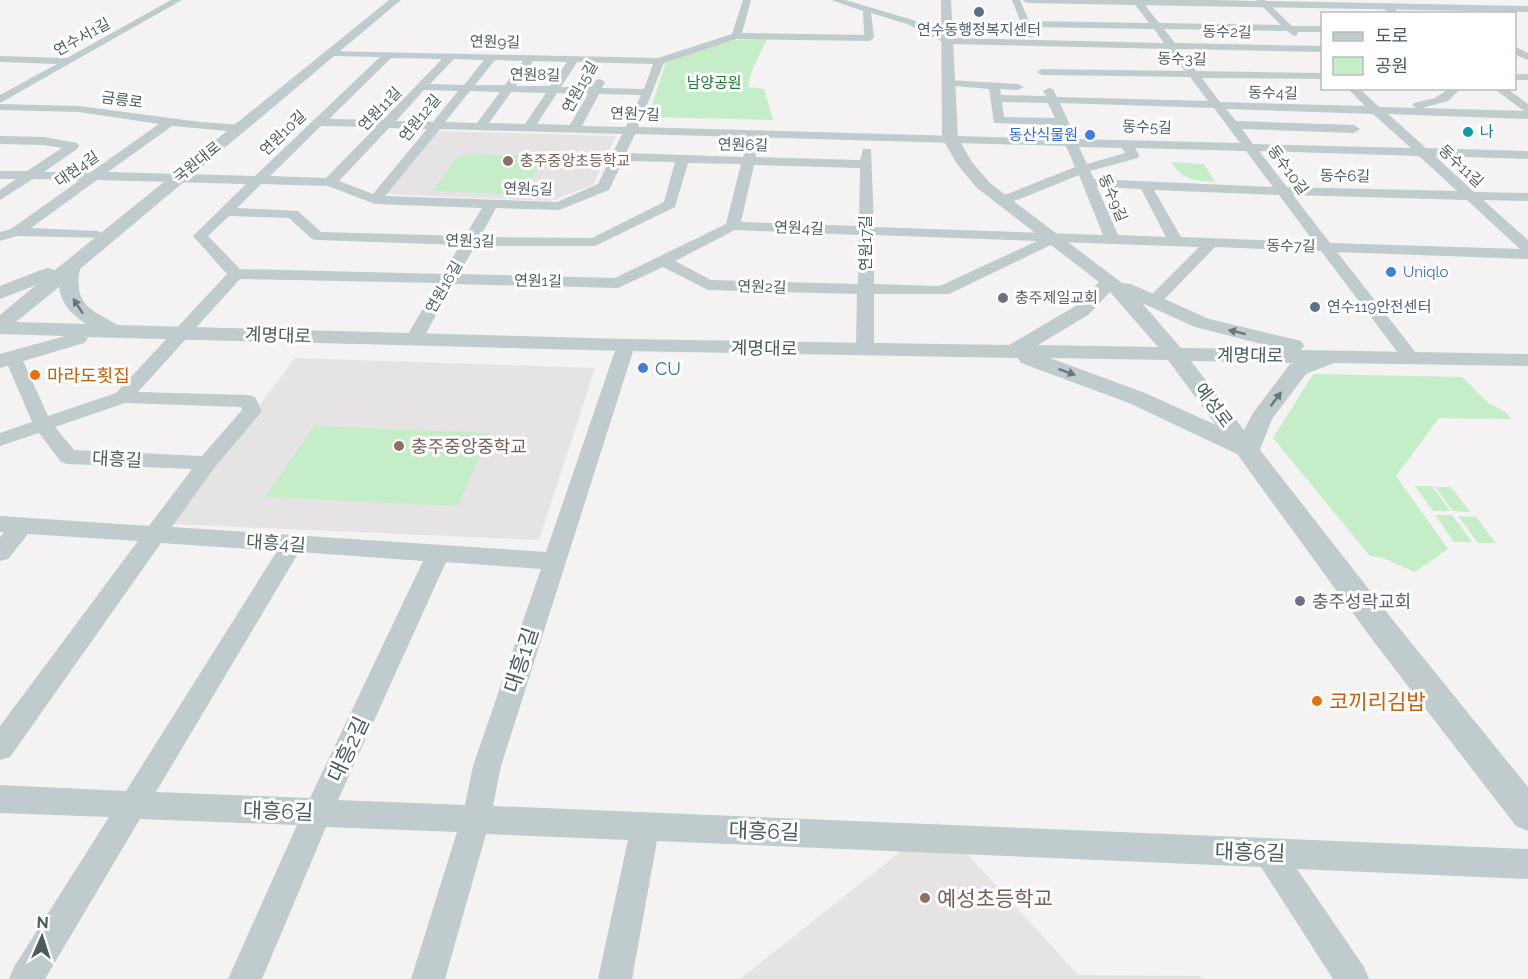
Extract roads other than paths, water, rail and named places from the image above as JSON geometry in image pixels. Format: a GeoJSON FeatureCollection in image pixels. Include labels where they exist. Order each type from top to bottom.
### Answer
{"type":"FeatureCollection","features":[{"type":"Feature","properties":{"kind":"street","name":"연수서1길"},"geometry":{"type":"LineString","coordinates":[[0,100],[178,0]]}},
{"type":"Feature","properties":{"kind":"street"},"geometry":{"type":"LineString","coordinates":[[736,36],[747,0]]}},
{"type":"Feature","properties":{"kind":"street"},"geometry":{"type":"LineString","coordinates":[[835,0],[921,26],[947,41]]}},
{"type":"Feature","properties":{"kind":"street","name":"예성로"},"geometry":{"type":"LineString","coordinates":[[946,0],[950,138],[970,171],[1002,201],[1110,281],[1175,354],[1385,633],[1528,814]]}},
{"type":"Feature","properties":{"kind":"street","name":"동수9길"},"geometry":{"type":"LineString","coordinates":[[1016,0],[1053,101],[1113,240]]}},
{"type":"Feature","properties":{"kind":"street"},"geometry":{"type":"LineString","coordinates":[[1027,0],[1263,2],[1392,10],[1522,9]]}},
{"type":"Feature","properties":{"kind":"street"},"geometry":{"type":"LineString","coordinates":[[1497,0],[1522,9],[1528,15]]}},
{"type":"Feature","properties":{"kind":"street","name":"국원대로"},"geometry":{"type":"LineString","coordinates":[[235,128],[330,53],[389,2]]}},
{"type":"Feature","properties":{"kind":"street","name":"국원대로"},"geometry":{"type":"LineString","coordinates":[[0,326],[175,177],[389,2]]}},
{"type":"Feature","properties":{"kind":"street","name":"동수10길"},"geometry":{"type":"LineString","coordinates":[[1138,2],[1411,358]]}},
{"type":"Feature","properties":{"kind":"street"},"geometry":{"type":"LineString","coordinates":[[1263,2],[1321,59]]}},
{"type":"Feature","properties":{"kind":"street"},"geometry":{"type":"LineString","coordinates":[[659,61],[736,36],[862,40],[869,38],[866,14],[868,10]]}},
{"type":"Feature","properties":{"kind":"street"},"geometry":{"type":"LineString","coordinates":[[1025,24],[1321,29]]}},
{"type":"Feature","properties":{"kind":"street","name":"동수2길"},"geometry":{"type":"LineString","coordinates":[[947,41],[1037,58],[1108,59],[1135,50],[1173,46],[1321,49]]}},
{"type":"Feature","properties":{"kind":"street","name":"연원9길"},"geometry":{"type":"LineString","coordinates":[[330,53],[659,61]]}},
{"type":"Feature","properties":{"kind":"street","name":"연원10길"},"geometry":{"type":"LineString","coordinates":[[236,274],[200,236],[389,54]]}},
{"type":"Feature","properties":{"kind":"street","name":"연원11길"},"geometry":{"type":"LineString","coordinates":[[330,182],[451,56]]}},
{"type":"Feature","properties":{"kind":"street","name":"연원12길"},"geometry":{"type":"LineString","coordinates":[[375,200],[492,57]]}},
{"type":"Feature","properties":{"kind":"street"},"geometry":{"type":"LineString","coordinates":[[481,126],[530,58]]}},
{"type":"Feature","properties":{"kind":"street","name":"동수3길"},"geometry":{"type":"LineString","coordinates":[[1037,58],[1108,59],[1194,74],[1321,76]]}},
{"type":"Feature","properties":{"kind":"street"},"geometry":{"type":"LineString","coordinates":[[0,59],[70,61]]}},
{"type":"Feature","properties":{"kind":"street"},"geometry":{"type":"LineString","coordinates":[[529,128],[574,59]]}},
{"type":"Feature","properties":{"kind":"street"},"geometry":{"type":"LineString","coordinates":[[0,73],[25,60]]}},
{"type":"Feature","properties":{"kind":"street","name":"연원15길"},"geometry":{"type":"LineString","coordinates":[[574,129],[613,60]]}},
{"type":"Feature","properties":{"kind":"street","name":"연원5길"},"geometry":{"type":"LineString","coordinates":[[0,175],[330,182],[375,200],[559,206],[604,187],[648,92],[659,61]]}},
{"type":"Feature","properties":{"kind":"street"},"geometry":{"type":"LineString","coordinates":[[948,83],[1048,88]]}},
{"type":"Feature","properties":{"kind":"street"},"geometry":{"type":"LineString","coordinates":[[994,86],[998,120],[1063,122]]}},
{"type":"Feature","properties":{"kind":"street","name":"연원8길"},"geometry":{"type":"LineString","coordinates":[[422,87],[648,92]]}},
{"type":"Feature","properties":{"kind":"street","name":"동수11길"},"geometry":{"type":"LineString","coordinates":[[1354,90],[1372,109],[1528,248]]}},
{"type":"Feature","properties":{"kind":"street"},"geometry":{"type":"LineString","coordinates":[[1342,149],[1354,129],[1372,109],[1430,104],[1454,93],[1455,90]]}},
{"type":"Feature","properties":{"kind":"street"},"geometry":{"type":"LineString","coordinates":[[1501,90],[1528,109]]}},
{"type":"Feature","properties":{"kind":"street"},"geometry":{"type":"LineString","coordinates":[[996,98],[1053,101]]}},
{"type":"Feature","properties":{"kind":"street","name":"동수4길"},"geometry":{"type":"LineString","coordinates":[[1053,101],[1528,115]]}},
{"type":"Feature","properties":{"kind":"street","name":"금릉로"},"geometry":{"type":"LineString","coordinates":[[0,108],[79,109],[169,122],[235,128]]}},
{"type":"Feature","properties":{"kind":"street"},"geometry":{"type":"LineString","coordinates":[[10,120],[31,108]]}},
{"type":"Feature","properties":{"kind":"street","name":"대현4길"},"geometry":{"type":"LineString","coordinates":[[0,237],[16,232],[169,122]]}},
{"type":"Feature","properties":{"kind":"street","name":"연원7길"},"geometry":{"type":"LineString","coordinates":[[318,122],[950,138]]}},
{"type":"Feature","properties":{"kind":"street"},"geometry":{"type":"LineString","coordinates":[[1234,125],[1354,129]]}},
{"type":"Feature","properties":{"kind":"street"},"geometry":{"type":"LineString","coordinates":[[733,226],[755,134]]}},
{"type":"Feature","properties":{"kind":"street","name":"연원17길"},"geometry":{"type":"LineString","coordinates":[[865,349],[867,136]]}},
{"type":"Feature","properties":{"kind":"street","name":"동수5길"},"geometry":{"type":"LineString","coordinates":[[950,138],[1528,154]]}},
{"type":"Feature","properties":{"kind":"street"},"geometry":{"type":"LineString","coordinates":[[0,140],[44,141],[73,146],[35,174],[0,195]]}},
{"type":"Feature","properties":{"kind":"street","name":"동수9길"},"geometry":{"type":"LineString","coordinates":[[1083,169],[1133,155],[1125,143]]}},
{"type":"Feature","properties":{"kind":"street","name":"연원6길"},"geometry":{"type":"LineString","coordinates":[[618,158],[867,164]]}},
{"type":"Feature","properties":{"kind":"street","name":"연원3길"},"geometry":{"type":"LineString","coordinates":[[224,212],[292,214],[317,236],[595,242],[670,204],[682,160]]}},
{"type":"Feature","properties":{"kind":"street"},"geometry":{"type":"LineString","coordinates":[[1002,201],[1083,169]]}},
{"type":"Feature","properties":{"kind":"street","name":"국원대로"},"geometry":{"type":"LineString","coordinates":[[0,313],[175,177]]}},
{"type":"Feature","properties":{"kind":"street","name":"동수6길"},"geometry":{"type":"LineString","coordinates":[[1089,183],[1282,191],[1528,197]]}},
{"type":"Feature","properties":{"kind":"street"},"geometry":{"type":"LineString","coordinates":[[1145,185],[1176,241]]}},
{"type":"Feature","properties":{"kind":"street","name":"연원16길"},"geometry":{"type":"LineString","coordinates":[[414,339],[491,204]]}},
{"type":"Feature","properties":{"kind":"street","name":"연원4길"},"geometry":{"type":"LineString","coordinates":[[733,226],[1054,238]]}},
{"type":"Feature","properties":{"kind":"street","name":"연원1길"},"geometry":{"type":"LineString","coordinates":[[236,274],[618,283],[733,226]]}},
{"type":"Feature","properties":{"kind":"street"},"geometry":{"type":"LineString","coordinates":[[16,232],[98,235]]}},
{"type":"Feature","properties":{"kind":"street","name":"동수7길"},"geometry":{"type":"LineString","coordinates":[[1054,238],[1528,254]]}},
{"type":"Feature","properties":{"kind":"street","name":"연원2길"},"geometry":{"type":"LineString","coordinates":[[664,261],[708,285],[866,291],[943,291],[1054,238]]}},
{"type":"Feature","properties":{"kind":"street"},"geometry":{"type":"LineString","coordinates":[[1153,302],[1210,244]]}},
{"type":"Feature","properties":{"kind":"street"},"geometry":{"type":"LineString","coordinates":[[71,266],[67,280],[68,290],[81,314],[113,331]]}},
{"type":"Feature","properties":{"kind":"street"},"geometry":{"type":"LineString","coordinates":[[0,293],[51,273]]}},
{"type":"Feature","properties":{"kind":"street"},"geometry":{"type":"LineString","coordinates":[[123,397],[236,274]]}},
{"type":"Feature","properties":{"kind":"street"},"geometry":{"type":"LineString","coordinates":[[1012,352],[1081,311],[1110,281],[1202,322],[1335,357]]}},
{"type":"Feature","properties":{"kind":"street","name":"계명대로"},"geometry":{"type":"LineString","coordinates":[[0,326],[626,345],[1528,360]]}},
{"type":"Feature","properties":{"kind":"street"},"geometry":{"type":"LineString","coordinates":[[6,359],[113,331]]}},
{"type":"Feature","properties":{"kind":"street","name":"대흥1길"},"geometry":{"type":"LineString","coordinates":[[428,979],[476,819],[487,766],[626,345]]}},
{"type":"Feature","properties":{"kind":"street"},"geometry":{"type":"LineString","coordinates":[[1012,352],[1137,398],[1248,450],[1261,418],[1298,369],[1335,357]]}},
{"type":"Feature","properties":{"kind":"street","name":"대흥길"},"geometry":{"type":"LineString","coordinates":[[6,359],[42,424],[68,457],[207,463]]}},
{"type":"Feature","properties":{"kind":"street"},"geometry":{"type":"LineString","coordinates":[[0,440],[123,397],[248,401],[252,411],[207,463],[0,748]]}},
{"type":"Feature","properties":{"kind":"street","name":"대흥4길"},"geometry":{"type":"LineString","coordinates":[[0,524],[553,561]]}},
{"type":"Feature","properties":{"kind":"street"},"geometry":{"type":"LineString","coordinates":[[0,552],[22,526]]}},
{"type":"Feature","properties":{"kind":"street"},"geometry":{"type":"LineString","coordinates":[[26,979],[293,544]]}},
{"type":"Feature","properties":{"kind":"street","name":"대흥2길"},"geometry":{"type":"LineString","coordinates":[[245,979],[318,812],[438,554]]}},
{"type":"Feature","properties":{"kind":"street","name":"대흥6길"},"geometry":{"type":"LineString","coordinates":[[0,799],[1528,864]]}},
{"type":"Feature","properties":{"kind":"street"},"geometry":{"type":"LineString","coordinates":[[615,979],[645,826]]}},
{"type":"Feature","properties":{"kind":"street"},"geometry":{"type":"LineString","coordinates":[[1269,853],[1352,979]]}},
{"type":"Feature","properties":{"kind":"place","name":"연수동행정복지센터"},"geometry":{"type":"Point","coordinates":[979,12]}},
{"type":"Feature","properties":{"kind":"place","name":"나"},"geometry":{"type":"Point","coordinates":[1468,132]}},
{"type":"Feature","properties":{"kind":"place","name":"동산식물원"},"geometry":{"type":"Point","coordinates":[1090,135]}},
{"type":"Feature","properties":{"kind":"place","name":"충주중앙초등학교"},"geometry":{"type":"Point","coordinates":[508,161]}},
{"type":"Feature","properties":{"kind":"place","name":"Uniqlo"},"geometry":{"type":"Point","coordinates":[1391,272]}},
{"type":"Feature","properties":{"kind":"place","name":"충주제일교회"},"geometry":{"type":"Point","coordinates":[1003,298]}},
{"type":"Feature","properties":{"kind":"place","name":"연수119안전센터"},"geometry":{"type":"Point","coordinates":[1315,307]}},
{"type":"Feature","properties":{"kind":"place","name":"CU"},"geometry":{"type":"Point","coordinates":[643,368]}},
{"type":"Feature","properties":{"kind":"place","name":"마라도횟집"},"geometry":{"type":"Point","coordinates":[35,375]}},
{"type":"Feature","properties":{"kind":"place","name":"충주중앙중학교"},"geometry":{"type":"Point","coordinates":[399,446]}},
{"type":"Feature","properties":{"kind":"place","name":"충주성락교회"},"geometry":{"type":"Point","coordinates":[1300,601]}},
{"type":"Feature","properties":{"kind":"place","name":"코끼리김밥"},"geometry":{"type":"Point","coordinates":[1317,701]}},
{"type":"Feature","properties":{"kind":"place","name":"예성초등학교"},"geometry":{"type":"Point","coordinates":[925,898]}},
{"type":"Feature","properties":{"kind":"park label","name":"남양공원"},"geometry":{"type":"Point","coordinates":[714,83]}}]}
